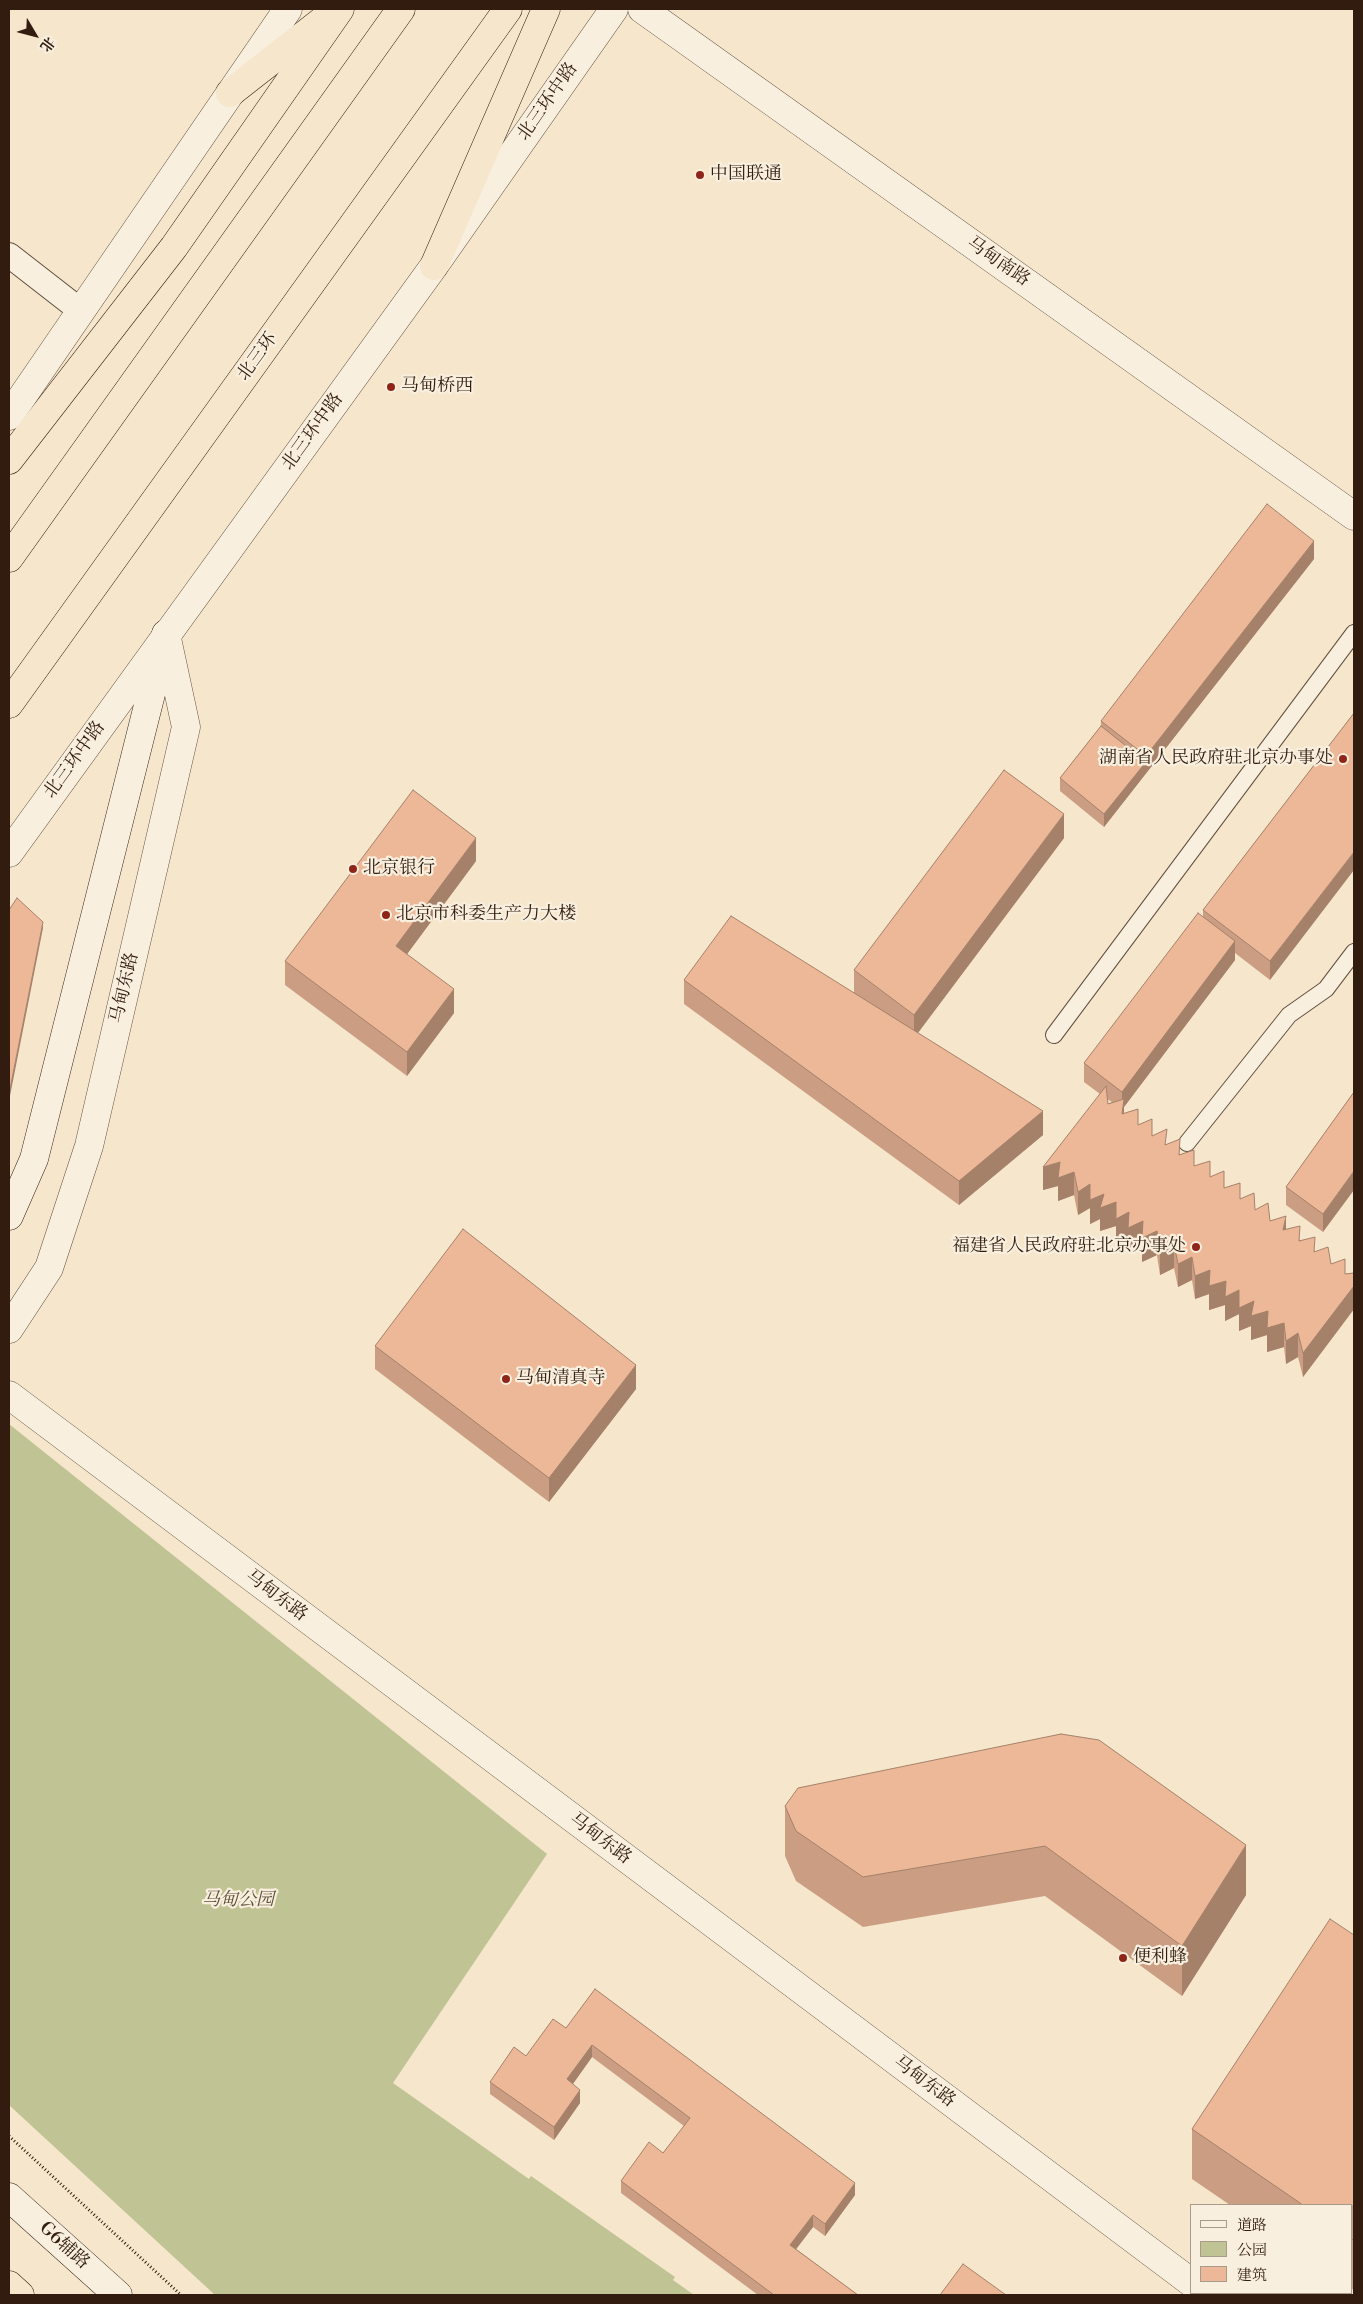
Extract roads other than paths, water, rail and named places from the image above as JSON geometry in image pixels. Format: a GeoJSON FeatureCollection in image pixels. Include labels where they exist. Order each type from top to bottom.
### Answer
{"type":"FeatureCollection","features":[{"type":"Feature","properties":{"kind":"highway"},"geometry":{"type":"LineString","coordinates":[[230,93],[339,9]]}},
{"type":"Feature","properties":{"kind":"highway"},"geometry":{"type":"LineString","coordinates":[[9,460],[174,247],[339,9]]}},
{"type":"Feature","properties":{"kind":"highway"},"geometry":{"type":"LineString","coordinates":[[9,558],[401,9]]}},
{"type":"Feature","properties":{"kind":"highway","name":"北三环"},"geometry":{"type":"LineString","coordinates":[[9,704],[508,9]]}},
{"type":"Feature","properties":{"kind":"highway"},"geometry":{"type":"LineString","coordinates":[[434,266],[546,9]]}},
{"type":"Feature","properties":{"kind":"highway"},"geometry":{"type":"LineString","coordinates":[[9,2285],[20,2295]]}},
{"type":"Feature","properties":{"kind":"street"},"geometry":{"type":"LineString","coordinates":[[9,416],[288,9]]}},
{"type":"Feature","properties":{"kind":"street","name":"北三环中路"},"geometry":{"type":"LineString","coordinates":[[9,853],[434,266],[614,9]]}},
{"type":"Feature","properties":{"kind":"street","name":"马甸南路"},"geometry":{"type":"LineString","coordinates":[[642,9],[1354,516]]}},
{"type":"Feature","properties":{"kind":"street"},"geometry":{"type":"LineString","coordinates":[[9,255],[81,310]]}},
{"type":"Feature","properties":{"kind":"street"},"geometry":{"type":"LineString","coordinates":[[9,1216],[34,1160],[166,634]]}},
{"type":"Feature","properties":{"kind":"street","name":"马甸东路"},"geometry":{"type":"LineString","coordinates":[[9,1329],[49,1268],[89,1146],[186,728],[166,634]]}},
{"type":"Feature","properties":{"kind":"street","name":"马甸东路"},"geometry":{"type":"LineString","coordinates":[[9,1395],[1190,2281]]}},
{"type":"Feature","properties":{"kind":"street","name":"G6辅路"},"geometry":{"type":"LineString","coordinates":[[9,2196],[118,2295]]}},
{"type":"Feature","properties":{"kind":"lane"},"geometry":{"type":"LineString","coordinates":[[1054,1035],[1354,633]]}},
{"type":"Feature","properties":{"kind":"lane"},"geometry":{"type":"LineString","coordinates":[[1187,1144],[1289,1015],[1326,989],[1354,952]]}},
{"type":"Feature","properties":{"kind":"place","name":"中国联通"},"geometry":{"type":"Point","coordinates":[700,175]}},
{"type":"Feature","properties":{"kind":"place","name":"马甸桥西"},"geometry":{"type":"Point","coordinates":[391,387]}},
{"type":"Feature","properties":{"kind":"place","name":"湖南省人民政府驻北京办事处"},"geometry":{"type":"Point","coordinates":[1343,759]}},
{"type":"Feature","properties":{"kind":"place","name":"北京银行"},"geometry":{"type":"Point","coordinates":[353,869]}},
{"type":"Feature","properties":{"kind":"place","name":"北京市科委生产力大楼"},"geometry":{"type":"Point","coordinates":[386,915]}},
{"type":"Feature","properties":{"kind":"place","name":"福建省人民政府驻北京办事处"},"geometry":{"type":"Point","coordinates":[1196,1247]}},
{"type":"Feature","properties":{"kind":"place","name":"马甸清真寺"},"geometry":{"type":"Point","coordinates":[506,1379]}},
{"type":"Feature","properties":{"kind":"place","name":"便利蜂"},"geometry":{"type":"Point","coordinates":[1123,1958]}},
{"type":"Feature","properties":{"kind":"park label","name":"马甸公园"},"geometry":{"type":"Point","coordinates":[238,1901]}}]}
